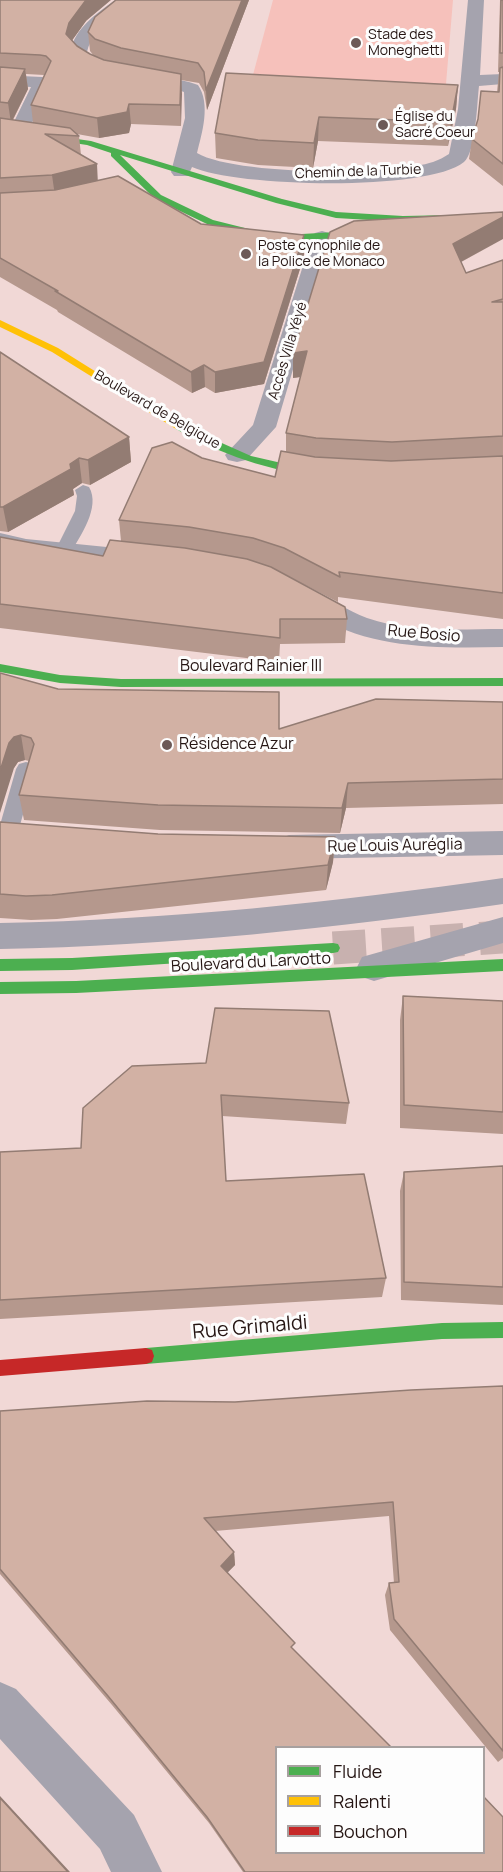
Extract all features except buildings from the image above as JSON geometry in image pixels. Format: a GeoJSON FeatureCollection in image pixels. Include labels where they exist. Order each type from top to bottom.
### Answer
{"type":"FeatureCollection","features":[{"type":"Feature","properties":{"kind":"main road"},"geometry":{"type":"LineString","coordinates":[[0,130],[58,137],[110,150],[181,175],[318,211],[358,218],[453,218],[503,224]]}},
{"type":"Feature","properties":{"kind":"main road"},"geometry":{"type":"LineString","coordinates":[[110,150],[132,185],[210,222],[236,229],[284,238],[488,223]]}},
{"type":"Feature","properties":{"kind":"main road"},"geometry":{"type":"LineString","coordinates":[[132,185],[181,175]]}},
{"type":"Feature","properties":{"kind":"main road"},"geometry":{"type":"LineString","coordinates":[[173,205],[181,175]]}},
{"type":"Feature","properties":{"kind":"main road"},"geometry":{"type":"LineString","coordinates":[[236,229],[279,220],[279,201]]}},
{"type":"Feature","properties":{"kind":"main road","name":"Boulevard de Belgique"},"geometry":{"type":"LineString","coordinates":[[0,323],[44,343],[212,445],[289,470],[340,477]]}},
{"type":"Feature","properties":{"kind":"main road","name":"Boulevard Rainier III"},"geometry":{"type":"LineString","coordinates":[[0,668],[30,675],[89,682],[150,684],[503,682]]}},
{"type":"Feature","properties":{"kind":"main road","name":"Boulevard du Larvotto"},"geometry":{"type":"LineString","coordinates":[[0,988],[76,987],[335,962]]}},
{"type":"Feature","properties":{"kind":"main road","name":"Boulevard du Larvotto"},"geometry":{"type":"LineString","coordinates":[[0,965],[335,962],[503,965]]}},
{"type":"Feature","properties":{"kind":"main road","name":"Rue Grimaldi"},"geometry":{"type":"LineString","coordinates":[[0,1368],[442,1331],[503,1330]]}},
{"type":"Feature","properties":{"kind":"street"},"geometry":{"type":"LineString","coordinates":[[126,0],[87,33],[78,46],[79,54],[84,61],[105,71],[129,78],[174,83],[192,89],[196,96],[195,107],[181,175]]}},
{"type":"Feature","properties":{"kind":"street","name":"Chemin de la Turbie"},"geometry":{"type":"LineString","coordinates":[[181,175],[239,171],[338,176],[425,170],[446,165],[457,158],[462,150],[463,128],[468,106],[476,0]]}},
{"type":"Feature","properties":{"kind":"street"},"geometry":{"type":"LineString","coordinates":[[0,80],[42,82],[19,132]]}},
{"type":"Feature","properties":{"kind":"street"},"geometry":{"type":"LineString","coordinates":[[470,81],[503,80]]}},
{"type":"Feature","properties":{"kind":"street","name":"Accès Villa Yéyé"},"geometry":{"type":"LineString","coordinates":[[237,455],[264,427],[322,237]]}},
{"type":"Feature","properties":{"kind":"street"},"geometry":{"type":"LineString","coordinates":[[0,541],[63,551],[176,561]]}},
{"type":"Feature","properties":{"kind":"street","name":"Rue Bosio"},"geometry":{"type":"LineString","coordinates":[[288,588],[357,625],[393,634],[433,638],[503,638]]}},
{"type":"Feature","properties":{"kind":"street","name":"Rue Louis Auréglia"},"geometry":{"type":"LineString","coordinates":[[266,846],[313,848],[503,843]]}},
{"type":"Feature","properties":{"kind":"street"},"geometry":{"type":"LineString","coordinates":[[0,936],[69,936],[248,921],[503,891]]}},
{"type":"Feature","properties":{"kind":"street"},"geometry":{"type":"LineString","coordinates":[[335,962],[404,959],[503,930]]}},
{"type":"Feature","properties":{"kind":"street"},"geometry":{"type":"LineString","coordinates":[[0,1705],[117,1832],[137,1872]]}},
{"type":"Feature","properties":{"kind":"lane"},"geometry":{"type":"LineString","coordinates":[[63,551],[70,533],[86,507],[86,495],[83,490]]}},
{"type":"Feature","properties":{"kind":"lane"},"geometry":{"type":"LineString","coordinates":[[13,833],[26,769]]}},
{"type":"Feature","properties":{"kind":"shaded area","name":"Stade des Moneghetti"},"geometry":{"type":"Polygon","coordinates":[[[273,0],[453,0],[445,96],[250,86],[273,0]]]}},
{"type":"Feature","properties":{"kind":"tunnel"},"geometry":{"type":"LineString","coordinates":[[333,948],[503,937]]}},
{"type":"Feature","properties":{"kind":"traffic: fast"},"geometry":{"type":"LineString","coordinates":[[0,130],[88,143],[279,201],[336,215],[403,219],[453,218],[503,223]]}},
{"type":"Feature","properties":{"kind":"traffic: fast"},"geometry":{"type":"LineString","coordinates":[[114,154],[158,197],[210,222],[265,236],[284,238],[373,233]]}},
{"type":"Feature","properties":{"kind":"traffic: fast"},"geometry":{"type":"LineString","coordinates":[[179,427],[247,458],[265,464],[321,475]]}},
{"type":"Feature","properties":{"kind":"traffic: fast"},"geometry":{"type":"LineString","coordinates":[[0,668],[60,679],[121,683],[503,682]]}},
{"type":"Feature","properties":{"kind":"traffic: fast"},"geometry":{"type":"LineString","coordinates":[[0,965],[72,964],[333,948]]}},
{"type":"Feature","properties":{"kind":"traffic: fast"},"geometry":{"type":"LineString","coordinates":[[0,988],[76,987],[503,965]]}},
{"type":"Feature","properties":{"kind":"traffic: fast"},"geometry":{"type":"LineString","coordinates":[[146,1356],[442,1331],[503,1330]]}},
{"type":"Feature","properties":{"kind":"traffic: slow"},"geometry":{"type":"LineString","coordinates":[[0,323],[55,350],[179,427]]}},
{"type":"Feature","properties":{"kind":"traffic: jam"},"geometry":{"type":"LineString","coordinates":[[0,1368],[146,1356]]}},
{"type":"Feature","properties":{"kind":"place","name":"Stade des Moneghetti"},"geometry":{"type":"Point","coordinates":[356,43]}},
{"type":"Feature","properties":{"kind":"place","name":"Église du Sacré Coeur"},"geometry":{"type":"Point","coordinates":[383,125]}},
{"type":"Feature","properties":{"kind":"place","name":"Poste cynophile de la Police de Monaco"},"geometry":{"type":"Point","coordinates":[246,254]}},
{"type":"Feature","properties":{"kind":"place","name":"Résidence Azur"},"geometry":{"type":"Point","coordinates":[167,745]}}]}
